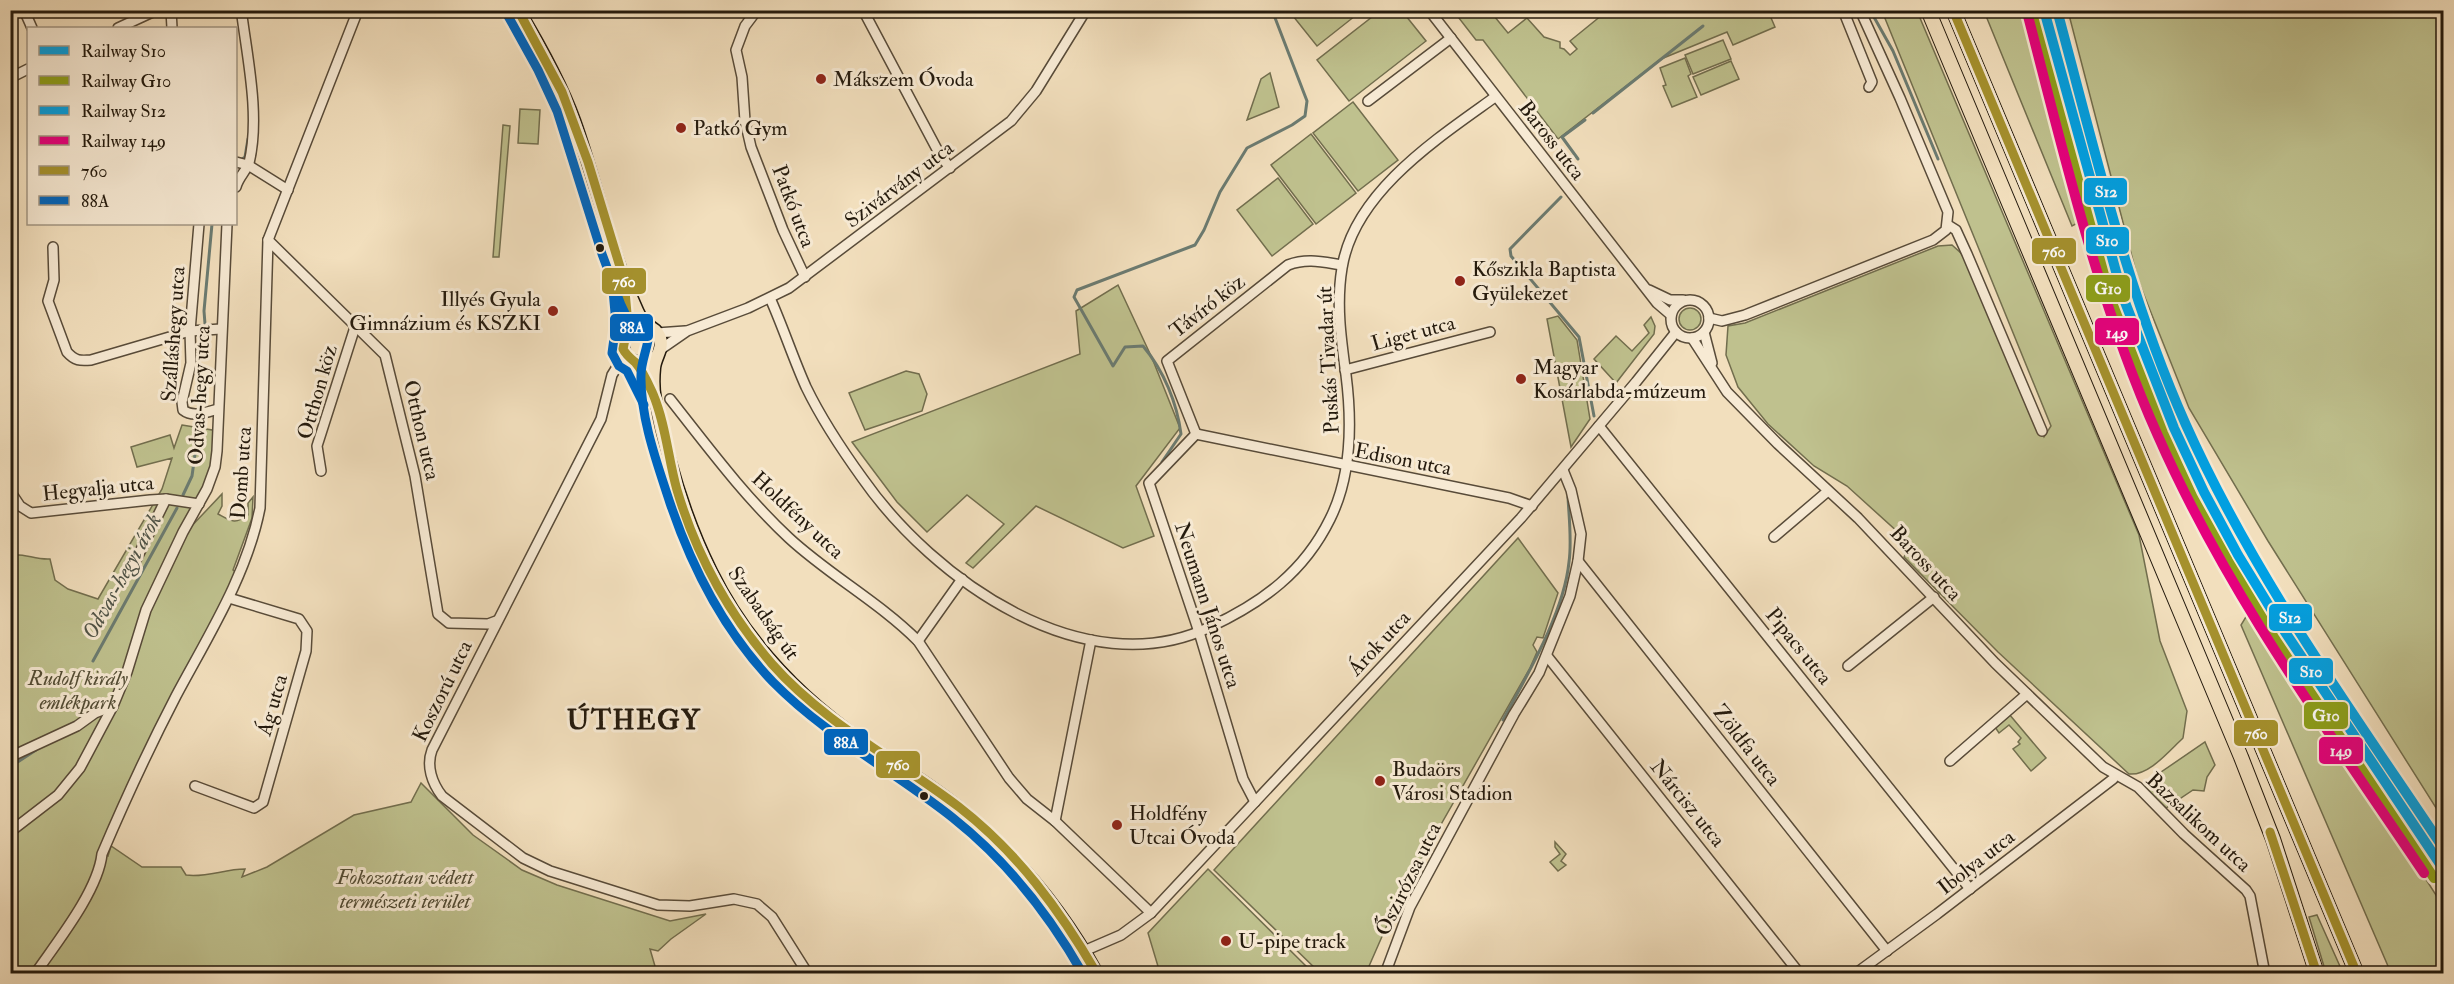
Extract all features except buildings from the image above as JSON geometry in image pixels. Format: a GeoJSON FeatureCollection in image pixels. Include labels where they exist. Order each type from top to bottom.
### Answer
{"type":"FeatureCollection","features":[{"type":"Feature","properties":{"kind":"highway"},"geometry":{"type":"LineString","coordinates":[[1928,10],[2241,757],[2273,839],[2317,974]]}},
{"type":"Feature","properties":{"kind":"highway"},"geometry":{"type":"LineString","coordinates":[[1953,10],[2356,974]]}},
{"type":"Feature","properties":{"kind":"main road"},"geometry":{"type":"LineString","coordinates":[[518,10],[547,61],[570,110],[624,280],[644,325],[657,333]]}},
{"type":"Feature","properties":{"kind":"main road"},"geometry":{"type":"LineString","coordinates":[[624,280],[627,332]]}},
{"type":"Feature","properties":{"kind":"main road"},"geometry":{"type":"LineString","coordinates":[[625,354],[622,343],[627,332],[644,325]]}},
{"type":"Feature","properties":{"kind":"main road","name":"Szabadság út"},"geometry":{"type":"LineString","coordinates":[[657,333],[658,353],[653,377],[655,398],[677,491],[712,574],[751,638],[804,697],[864,743],[959,808],[991,836],[1047,896],[1097,974]]}},
{"type":"Feature","properties":{"kind":"main road"},"geometry":{"type":"LineString","coordinates":[[636,362],[643,363],[658,353]]}},
{"type":"Feature","properties":{"kind":"main road","name":"Szabadság út"},"geometry":{"type":"LineString","coordinates":[[625,354],[636,362],[655,398]]}},
{"type":"Feature","properties":{"kind":"street"},"geometry":{"type":"LineString","coordinates":[[24,10],[32,27]]}},
{"type":"Feature","properties":{"kind":"street"},"geometry":{"type":"LineString","coordinates":[[120,27],[157,10]]}},
{"type":"Feature","properties":{"kind":"street"},"geometry":{"type":"LineString","coordinates":[[171,10],[172,27]]}},
{"type":"Feature","properties":{"kind":"street","name":"Domb utca"},"geometry":{"type":"LineString","coordinates":[[35,974],[72,921],[100,869],[102,854],[144,756],[229,598],[256,528],[260,508],[268,240],[358,10]]}},
{"type":"Feature","properties":{"kind":"street","name":"Patkó utca"},"geometry":{"type":"LineString","coordinates":[[757,10],[745,26],[736,50],[742,77],[745,121],[751,147],[805,278]]}},
{"type":"Feature","properties":{"kind":"street"},"geometry":{"type":"LineString","coordinates":[[863,10],[925,128],[950,168]]}},
{"type":"Feature","properties":{"kind":"street","name":"Szivárvány utca"},"geometry":{"type":"LineString","coordinates":[[658,353],[687,331],[771,298],[805,278],[1011,121],[1024,106],[1086,10]]}},
{"type":"Feature","properties":{"kind":"street","name":"Baross utca"},"geometry":{"type":"LineString","coordinates":[[1429,10],[1657,303],[1671,315]]}},
{"type":"Feature","properties":{"kind":"street"},"geometry":{"type":"LineString","coordinates":[[1843,10],[1872,82],[1869,87]]}},
{"type":"Feature","properties":{"kind":"street"},"geometry":{"type":"LineString","coordinates":[[1709,318],[1722,321],[1745,315],[1944,234],[1948,225],[1948,212],[1860,10]]}},
{"type":"Feature","properties":{"kind":"street"},"geometry":{"type":"LineString","coordinates":[[237,185],[248,165],[253,102],[242,16]]}},
{"type":"Feature","properties":{"kind":"street"},"geometry":{"type":"LineString","coordinates":[[1368,101],[1451,38]]}},
{"type":"Feature","properties":{"kind":"street"},"geometry":{"type":"LineString","coordinates":[[10,78],[27,70]]}},
{"type":"Feature","properties":{"kind":"street","name":"Puskás Tivadar út"},"geometry":{"type":"LineString","coordinates":[[771,298],[811,396],[862,478],[910,535],[962,579],[1021,617],[1091,640],[1142,643],[1179,638],[1199,632],[1231,617],[1266,596],[1297,568],[1330,519],[1337,503],[1350,444],[1350,406],[1339,306],[1342,265],[1354,232],[1373,200],[1405,166],[1495,97]]}},
{"type":"Feature","properties":{"kind":"street"},"geometry":{"type":"LineString","coordinates":[[237,162],[248,165],[288,190]]}},
{"type":"Feature","properties":{"kind":"street","name":"Szálláshegy utca"},"geometry":{"type":"LineString","coordinates":[[199,225],[190,331],[191,363],[182,402],[183,410],[187,413],[200,414],[218,408]]}},
{"type":"Feature","properties":{"kind":"street","name":"Odvas-hegy utca"},"geometry":{"type":"LineString","coordinates":[[10,832],[49,804],[80,768],[113,706],[155,588],[199,504],[215,467],[227,225]]}},
{"type":"Feature","properties":{"kind":"street"},"geometry":{"type":"LineString","coordinates":[[1948,225],[1956,230],[1967,254],[2042,431]]}},
{"type":"Feature","properties":{"kind":"street","name":"Otthon utca"},"geometry":{"type":"LineString","coordinates":[[268,240],[380,348],[389,364],[415,476],[438,614],[449,623],[488,624],[496,621]]}},
{"type":"Feature","properties":{"kind":"street"},"geometry":{"type":"LineString","coordinates":[[53,247],[54,280],[48,302],[67,352],[74,359],[91,360],[190,331],[221,329]]}},
{"type":"Feature","properties":{"kind":"street","name":"Távíró köz"},"geometry":{"type":"LineString","coordinates":[[1196,434],[1167,361],[1288,265],[1310,260],[1342,265]]}},
{"type":"Feature","properties":{"kind":"street"},"geometry":{"type":"LineString","coordinates":[[1649,290],[1670,300],[1686,300],[1694,300],[1703,305],[1709,318],[1704,332],[1692,338],[1686,338],[1676,332],[1671,324],[1674,308],[1686,300]]}},
{"type":"Feature","properties":{"kind":"street","name":"Otthon köz"},"geometry":{"type":"LineString","coordinates":[[321,471],[317,446],[356,324]]}},
{"type":"Feature","properties":{"kind":"street","name":"Szivárvány utca"},"geometry":{"type":"LineString","coordinates":[[657,333],[687,331]]}},
{"type":"Feature","properties":{"kind":"street","name":"Liget utca"},"geometry":{"type":"LineString","coordinates":[[1345,370],[1490,332]]}},
{"type":"Feature","properties":{"kind":"street","name":"Árok utca"},"geometry":{"type":"LineString","coordinates":[[1084,951],[1121,935],[1151,913],[1532,506],[1676,332]]}},
{"type":"Feature","properties":{"kind":"street","name":"Baross utca"},"geometry":{"type":"LineString","coordinates":[[1704,332],[1714,371]]}},
{"type":"Feature","properties":{"kind":"street","name":"Baross utca"},"geometry":{"type":"LineString","coordinates":[[1692,338],[1727,392],[1778,444],[1858,518],[2027,694],[2103,767],[2115,775]]}},
{"type":"Feature","properties":{"kind":"street","name":"Koszorú utca"},"geometry":{"type":"LineString","coordinates":[[625,354],[612,375],[601,419],[496,621],[430,755],[430,767],[442,796],[535,865],[658,905],[690,906],[734,899],[757,904],[771,917],[808,974]]}},
{"type":"Feature","properties":{"kind":"street","name":"Holdfény utca"},"geometry":{"type":"LineString","coordinates":[[670,399],[744,492],[766,515],[791,539],[901,624],[918,641],[1009,778],[1027,799],[1055,821],[1151,913]]}},
{"type":"Feature","properties":{"kind":"street","name":"Pipacs utca"},"geometry":{"type":"LineString","coordinates":[[1599,426],[1970,889]]}},
{"type":"Feature","properties":{"kind":"street","name":"Edison utca"},"geometry":{"type":"LineString","coordinates":[[1196,434],[1516,500],[1532,506]]}},
{"type":"Feature","properties":{"kind":"street","name":"Neumann János utca"},"geometry":{"type":"LineString","coordinates":[[1196,434],[1149,483],[1199,632],[1243,779],[1255,802]]}},
{"type":"Feature","properties":{"kind":"street","name":"Őszirózsa utca"},"geometry":{"type":"LineString","coordinates":[[1385,974],[1414,900],[1547,656],[1570,596],[1581,534],[1571,490],[1563,470]]}},
{"type":"Feature","properties":{"kind":"street","name":"Hegyalja utca"},"geometry":{"type":"LineString","coordinates":[[10,491],[20,506],[31,513],[166,499],[199,504]]}},
{"type":"Feature","properties":{"kind":"street"},"geometry":{"type":"LineString","coordinates":[[1774,537],[1828,491]]}},
{"type":"Feature","properties":{"kind":"street"},"geometry":{"type":"LineString","coordinates":[[131,570],[166,499]]}},
{"type":"Feature","properties":{"kind":"street","name":"Zöldfa utca"},"geometry":{"type":"LineString","coordinates":[[1578,561],[1887,951]]}},
{"type":"Feature","properties":{"kind":"street"},"geometry":{"type":"LineString","coordinates":[[918,641],[962,579]]}},
{"type":"Feature","properties":{"kind":"street"},"geometry":{"type":"LineString","coordinates":[[1848,666],[1934,597]]}},
{"type":"Feature","properties":{"kind":"street","name":"Ág utca"},"geometry":{"type":"LineString","coordinates":[[195,786],[254,808],[263,802],[306,651],[307,631],[299,619],[229,598]]}},
{"type":"Feature","properties":{"kind":"street"},"geometry":{"type":"LineString","coordinates":[[1055,821],[1091,640]]}},
{"type":"Feature","properties":{"kind":"street","name":"Nárcisz utca"},"geometry":{"type":"LineString","coordinates":[[1547,656],[1800,974]]}},
{"type":"Feature","properties":{"kind":"street"},"geometry":{"type":"LineString","coordinates":[[1950,761],[2027,694]]}},
{"type":"Feature","properties":{"kind":"street"},"geometry":{"type":"LineString","coordinates":[[10,757],[113,706]]}},
{"type":"Feature","properties":{"kind":"street","name":"Ibolya utca"},"geometry":{"type":"LineString","coordinates":[[1855,974],[1970,889],[2113,779],[2115,775]]}},
{"type":"Feature","properties":{"kind":"street","name":"Bazsalikom utca"},"geometry":{"type":"LineString","coordinates":[[2115,775],[2138,787],[2184,834],[2246,890],[2252,906],[2265,974]]}},
{"type":"Feature","properties":{"kind":"green space"},"geometry":{"type":"Polygon","coordinates":[[[1381,10],[1402,11],[1426,41],[1349,101],[1317,60],[1381,10]]]}},
{"type":"Feature","properties":{"kind":"green space"},"geometry":{"type":"Polygon","coordinates":[[[1289,11],[1351,11],[1355,16],[1317,46],[1289,11]]]}},
{"type":"Feature","properties":{"kind":"green space"},"geometry":{"type":"Polygon","coordinates":[[[1456,11],[1490,11],[1508,33],[1527,18],[1544,37],[1560,42],[1560,48],[1570,55],[1577,49],[1570,41],[1607,11],[1768,11],[1775,27],[1733,45],[1727,32],[1661,59],[1558,139],[1483,40],[1476,40],[1455,13],[1456,11]]]}},
{"type":"Feature","properties":{"kind":"green space"},"geometry":{"type":"Polygon","coordinates":[[[1882,11],[1917,11],[2139,535],[2160,641],[2187,711],[2183,738],[2158,762],[2136,774],[2129,774],[1998,652],[1904,557],[1911,544],[1847,486],[1814,466],[1768,424],[1738,387],[1726,355],[1728,326],[1745,323],[1938,246],[1952,245],[1963,255],[2044,437],[2051,426],[1882,11]]]}},
{"type":"Feature","properties":{"kind":"green space"},"geometry":{"type":"Polygon","coordinates":[[[1984,11],[2030,11],[2087,218],[2072,226],[1984,11]]]}},
{"type":"Feature","properties":{"kind":"green space"},"geometry":{"type":"Polygon","coordinates":[[[2068,11],[2443,11],[2443,819],[2268,541],[2189,408],[2138,280],[2068,11]]]}},
{"type":"Feature","properties":{"kind":"green space"},"geometry":{"type":"Polygon","coordinates":[[[1723,40],[1731,59],[1693,74],[1685,55],[1723,40]]]}},
{"type":"Feature","properties":{"kind":"green space"},"geometry":{"type":"Polygon","coordinates":[[[1685,58],[1691,74],[1688,76],[1697,97],[1672,107],[1663,86],[1666,85],[1660,68],[1685,58]]]}},
{"type":"Feature","properties":{"kind":"green space"},"geometry":{"type":"Polygon","coordinates":[[[1731,61],[1739,79],[1701,95],[1693,77],[1731,61]]]}},
{"type":"Feature","properties":{"kind":"green space"},"geometry":{"type":"Polygon","coordinates":[[[1270,73],[1279,107],[1247,120],[1261,79],[1270,73]]]}},
{"type":"Feature","properties":{"kind":"green space"},"geometry":{"type":"Polygon","coordinates":[[[1353,102],[1398,160],[1358,191],[1313,133],[1353,102]]]}},
{"type":"Feature","properties":{"kind":"green space"},"geometry":{"type":"Polygon","coordinates":[[[520,109],[540,110],[538,144],[518,143],[520,109]]]}},
{"type":"Feature","properties":{"kind":"green space"},"geometry":{"type":"Polygon","coordinates":[[[503,125],[510,126],[499,257],[493,257],[503,125]]]}},
{"type":"Feature","properties":{"kind":"green space"},"geometry":{"type":"Polygon","coordinates":[[[1311,134],[1356,193],[1316,224],[1271,165],[1311,134]]]}},
{"type":"Feature","properties":{"kind":"green space"},"geometry":{"type":"Polygon","coordinates":[[[1278,178],[1313,224],[1272,256],[1237,210],[1278,178]]]}},
{"type":"Feature","properties":{"kind":"green space"},"geometry":{"type":"Polygon","coordinates":[[[1118,285],[1152,358],[1180,428],[1136,486],[1154,536],[1123,548],[1036,506],[973,568],[966,563],[1004,524],[967,495],[927,532],[897,502],[852,442],[1080,354],[1076,311],[1118,285]]]}},
{"type":"Feature","properties":{"kind":"green space"},"geometry":{"type":"Polygon","coordinates":[[[1686,308],[1694,308],[1701,315],[1701,323],[1694,330],[1686,330],[1679,323],[1679,315],[1686,308]]]}},
{"type":"Feature","properties":{"kind":"green space"},"geometry":{"type":"Polygon","coordinates":[[[1558,316],[1577,340],[1590,419],[1571,447],[1547,319],[1558,316]]]}},
{"type":"Feature","properties":{"kind":"green space"},"geometry":{"type":"Polygon","coordinates":[[[1651,317],[1655,326],[1654,334],[1616,383],[1594,359],[1616,336],[1632,351],[1649,333],[1644,325],[1651,317]]]}},
{"type":"Feature","properties":{"kind":"green space"},"geometry":{"type":"Polygon","coordinates":[[[906,371],[919,374],[927,394],[922,411],[865,430],[849,393],[906,371]]]}},
{"type":"Feature","properties":{"kind":"green space"},"geometry":{"type":"Polygon","coordinates":[[[182,425],[218,431],[217,451],[185,533],[222,494],[222,506],[218,514],[230,520],[240,520],[248,515],[248,503],[253,497],[252,518],[233,570],[238,574],[102,854],[108,856],[111,846],[142,867],[181,867],[186,875],[193,876],[245,869],[242,877],[267,867],[354,815],[411,802],[421,783],[473,835],[522,870],[557,885],[670,921],[706,914],[658,951],[650,949],[657,973],[453,974],[434,968],[408,974],[11,974],[11,555],[50,559],[55,580],[68,589],[98,599],[162,489],[172,458],[137,467],[131,447],[170,435],[174,448],[182,425]]]}},
{"type":"Feature","properties":{"kind":"green space","name":"Budaörs Városi Stadion"},"geometry":{"type":"Polygon","coordinates":[[[1518,538],[1558,593],[1543,638],[1537,637],[1533,645],[1537,652],[1530,668],[1398,900],[1366,973],[1320,973],[1214,870],[1518,538]]]}},
{"type":"Feature","properties":{"kind":"green space"},"geometry":{"type":"Polygon","coordinates":[[[2252,607],[2443,906],[2443,973],[2391,973],[2241,625],[2252,607]]]}},
{"type":"Feature","properties":{"kind":"green space"},"geometry":{"type":"Polygon","coordinates":[[[2009,714],[2046,758],[2031,771],[2013,749],[2020,744],[2018,742],[2021,738],[2009,725],[1999,733],[1995,727],[2009,714]]]}},
{"type":"Feature","properties":{"kind":"green space"},"geometry":{"type":"Polygon","coordinates":[[[2205,742],[2215,765],[2207,777],[2204,791],[2193,790],[2166,808],[2142,785],[2205,742]]]}},
{"type":"Feature","properties":{"kind":"green space"},"geometry":{"type":"Polygon","coordinates":[[[1555,842],[1566,854],[1561,861],[1566,865],[1558,871],[1550,862],[1560,854],[1555,847],[1555,842]]]}},
{"type":"Feature","properties":{"kind":"green space"},"geometry":{"type":"Polygon","coordinates":[[[1208,869],[1313,973],[1160,973],[1148,933],[1208,869]]]}},
{"type":"Feature","properties":{"kind":"green space"},"geometry":{"type":"Polygon","coordinates":[[[2317,915],[2343,973],[2326,973],[2309,917],[2317,915]]]}},
{"type":"Feature","properties":{"kind":"waterway"},"geometry":{"type":"LineString","coordinates":[[1162,462],[1181,434],[1173,399],[1163,377],[1143,346],[1125,347],[1113,366],[1074,297],[1077,290],[1195,245],[1220,192],[1247,148],[1305,116],[1307,101],[1272,10]]}},
{"type":"Feature","properties":{"kind":"waterway"},"geometry":{"type":"LineString","coordinates":[[1870,10],[1893,51],[1938,159]]}},
{"type":"Feature","properties":{"kind":"waterway"},"geometry":{"type":"LineString","coordinates":[[1593,113],[1703,26]]}},
{"type":"Feature","properties":{"kind":"waterway"},"geometry":{"type":"LineString","coordinates":[[1578,159],[1562,137],[1585,120]]}},
{"type":"Feature","properties":{"kind":"waterway","name":"Odvas-hegyi árok"},"geometry":{"type":"LineString","coordinates":[[241,160],[245,157],[248,139]]}},
{"type":"Feature","properties":{"kind":"waterway"},"geometry":{"type":"LineString","coordinates":[[1561,197],[1510,249],[1511,256],[1579,337],[1594,416]]}},
{"type":"Feature","properties":{"kind":"waterway","name":"Odvas-hegyi árok"},"geometry":{"type":"LineString","coordinates":[[205,324],[204,311],[212,225]]}},
{"type":"Feature","properties":{"kind":"waterway","name":"Odvas-hegyi árok"},"geometry":{"type":"LineString","coordinates":[[205,334],[205,355]]}},
{"type":"Feature","properties":{"kind":"waterway","name":"Odvas-hegyi árok"},"geometry":{"type":"LineString","coordinates":[[196,444],[199,417]]}},
{"type":"Feature","properties":{"kind":"waterway","name":"Odvas-hegyi árok"},"geometry":{"type":"LineString","coordinates":[[183,495],[192,476],[195,454]]}},
{"type":"Feature","properties":{"kind":"waterway"},"geometry":{"type":"LineString","coordinates":[[1503,720],[1543,643],[1566,582],[1570,554],[1568,497]]}},
{"type":"Feature","properties":{"kind":"waterway","name":"Odvas-hegyi árok"},"geometry":{"type":"LineString","coordinates":[[93,661],[177,508]]}},
{"type":"Feature","properties":{"kind":"waterway","name":"Odvas-hegyi árok"},"geometry":{"type":"LineString","coordinates":[[10,767],[36,750]]}},
{"type":"Feature","properties":{"kind":"railway"},"geometry":{"type":"LineString","coordinates":[[2058,10],[2130,272],[2165,374],[2186,424],[2242,535],[2273,588],[2340,693],[2444,846]]}},
{"type":"Feature","properties":{"kind":"rail line","name":"S10"},"geometry":{"type":"LineString","coordinates":[[2044,10],[2123,297],[2174,428],[2204,492],[2238,555],[2285,632],[2444,870]]}},
{"type":"Feature","properties":{"kind":"rail line","name":"S12"},"geometry":{"type":"LineString","coordinates":[[2057,10],[2129,273],[2165,375],[2186,425],[2213,481],[2273,590],[2444,849]]}},
{"type":"Feature","properties":{"kind":"rail line","name":"G10"},"geometry":{"type":"LineString","coordinates":[[2032,13],[2111,300],[2163,433],[2193,498],[2275,639],[2434,878]]}},
{"type":"Feature","properties":{"kind":"rail line","name":"149"},"geometry":{"type":"LineString","coordinates":[[2028,16],[2100,282],[2158,436],[2185,494],[2247,606],[2316,714],[2424,873]]}},
{"type":"Feature","properties":{"kind":"transit line","name":"760"},"geometry":{"type":"LineString","coordinates":[[518,10],[562,92],[588,162],[624,280],[628,325],[623,349],[640,369],[653,394],[685,514],[704,560],[728,604],[772,664],[815,705],[959,807],[1000,843],[1036,883],[1068,927],[1097,974]]}},
{"type":"Feature","properties":{"kind":"transit line","name":"760"},"geometry":{"type":"LineString","coordinates":[[1953,10],[2357,974]]}},
{"type":"Feature","properties":{"kind":"transit line","name":"88A"},"geometry":{"type":"LineString","coordinates":[[508,16],[538,70],[557,111],[602,254],[621,305],[634,332],[648,340],[642,366],[641,391],[650,440],[679,527],[700,575],[725,621],[756,663],[794,701],[838,736],[953,818],[991,852],[1026,890],[1056,930],[1083,974]]}},
{"type":"Feature","properties":{"kind":"transit line","name":"88A"},"geometry":{"type":"LineString","coordinates":[[613,290],[616,324],[612,353],[619,366],[627,371],[644,405]]}},
{"type":"Feature","properties":{"kind":"transit line","name":"760"},"geometry":{"type":"LineString","coordinates":[[2270,832],[2317,974]]}},
{"type":"Feature","properties":{"kind":"place","name":"Mákszem Óvoda"},"geometry":{"type":"Point","coordinates":[821,79]}},
{"type":"Feature","properties":{"kind":"place","name":"Patkó Gym"},"geometry":{"type":"Point","coordinates":[681,128]}},
{"type":"Feature","properties":{"kind":"place","name":"Kőszikla Baptista Gyülekezet"},"geometry":{"type":"Point","coordinates":[1460,281]}},
{"type":"Feature","properties":{"kind":"place","name":"Illyés Gyula Gimnázium és KSZKI"},"geometry":{"type":"Point","coordinates":[553,311]}},
{"type":"Feature","properties":{"kind":"place","name":"Magyar Kosárlabda-múzeum"},"geometry":{"type":"Point","coordinates":[1521,379]}},
{"type":"Feature","properties":{"kind":"place","name":"Budaörs Városi Stadion"},"geometry":{"type":"Point","coordinates":[1380,781]}},
{"type":"Feature","properties":{"kind":"place","name":"Holdfény Utcai Óvoda"},"geometry":{"type":"Point","coordinates":[1117,825]}},
{"type":"Feature","properties":{"kind":"place","name":"U-pipe track"},"geometry":{"type":"Point","coordinates":[1226,941]}},
{"type":"Feature","properties":{"kind":"district","name":"ÚTHEGY"},"geometry":{"type":"Point","coordinates":[634,720]}},
{"type":"Feature","properties":{"kind":"park label","name":"Rudolf király emlékpark"},"geometry":{"type":"Point","coordinates":[78,690]}},
{"type":"Feature","properties":{"kind":"park label","name":"Fokozottan védett természeti terület"},"geometry":{"type":"Point","coordinates":[405,889]}}]}
